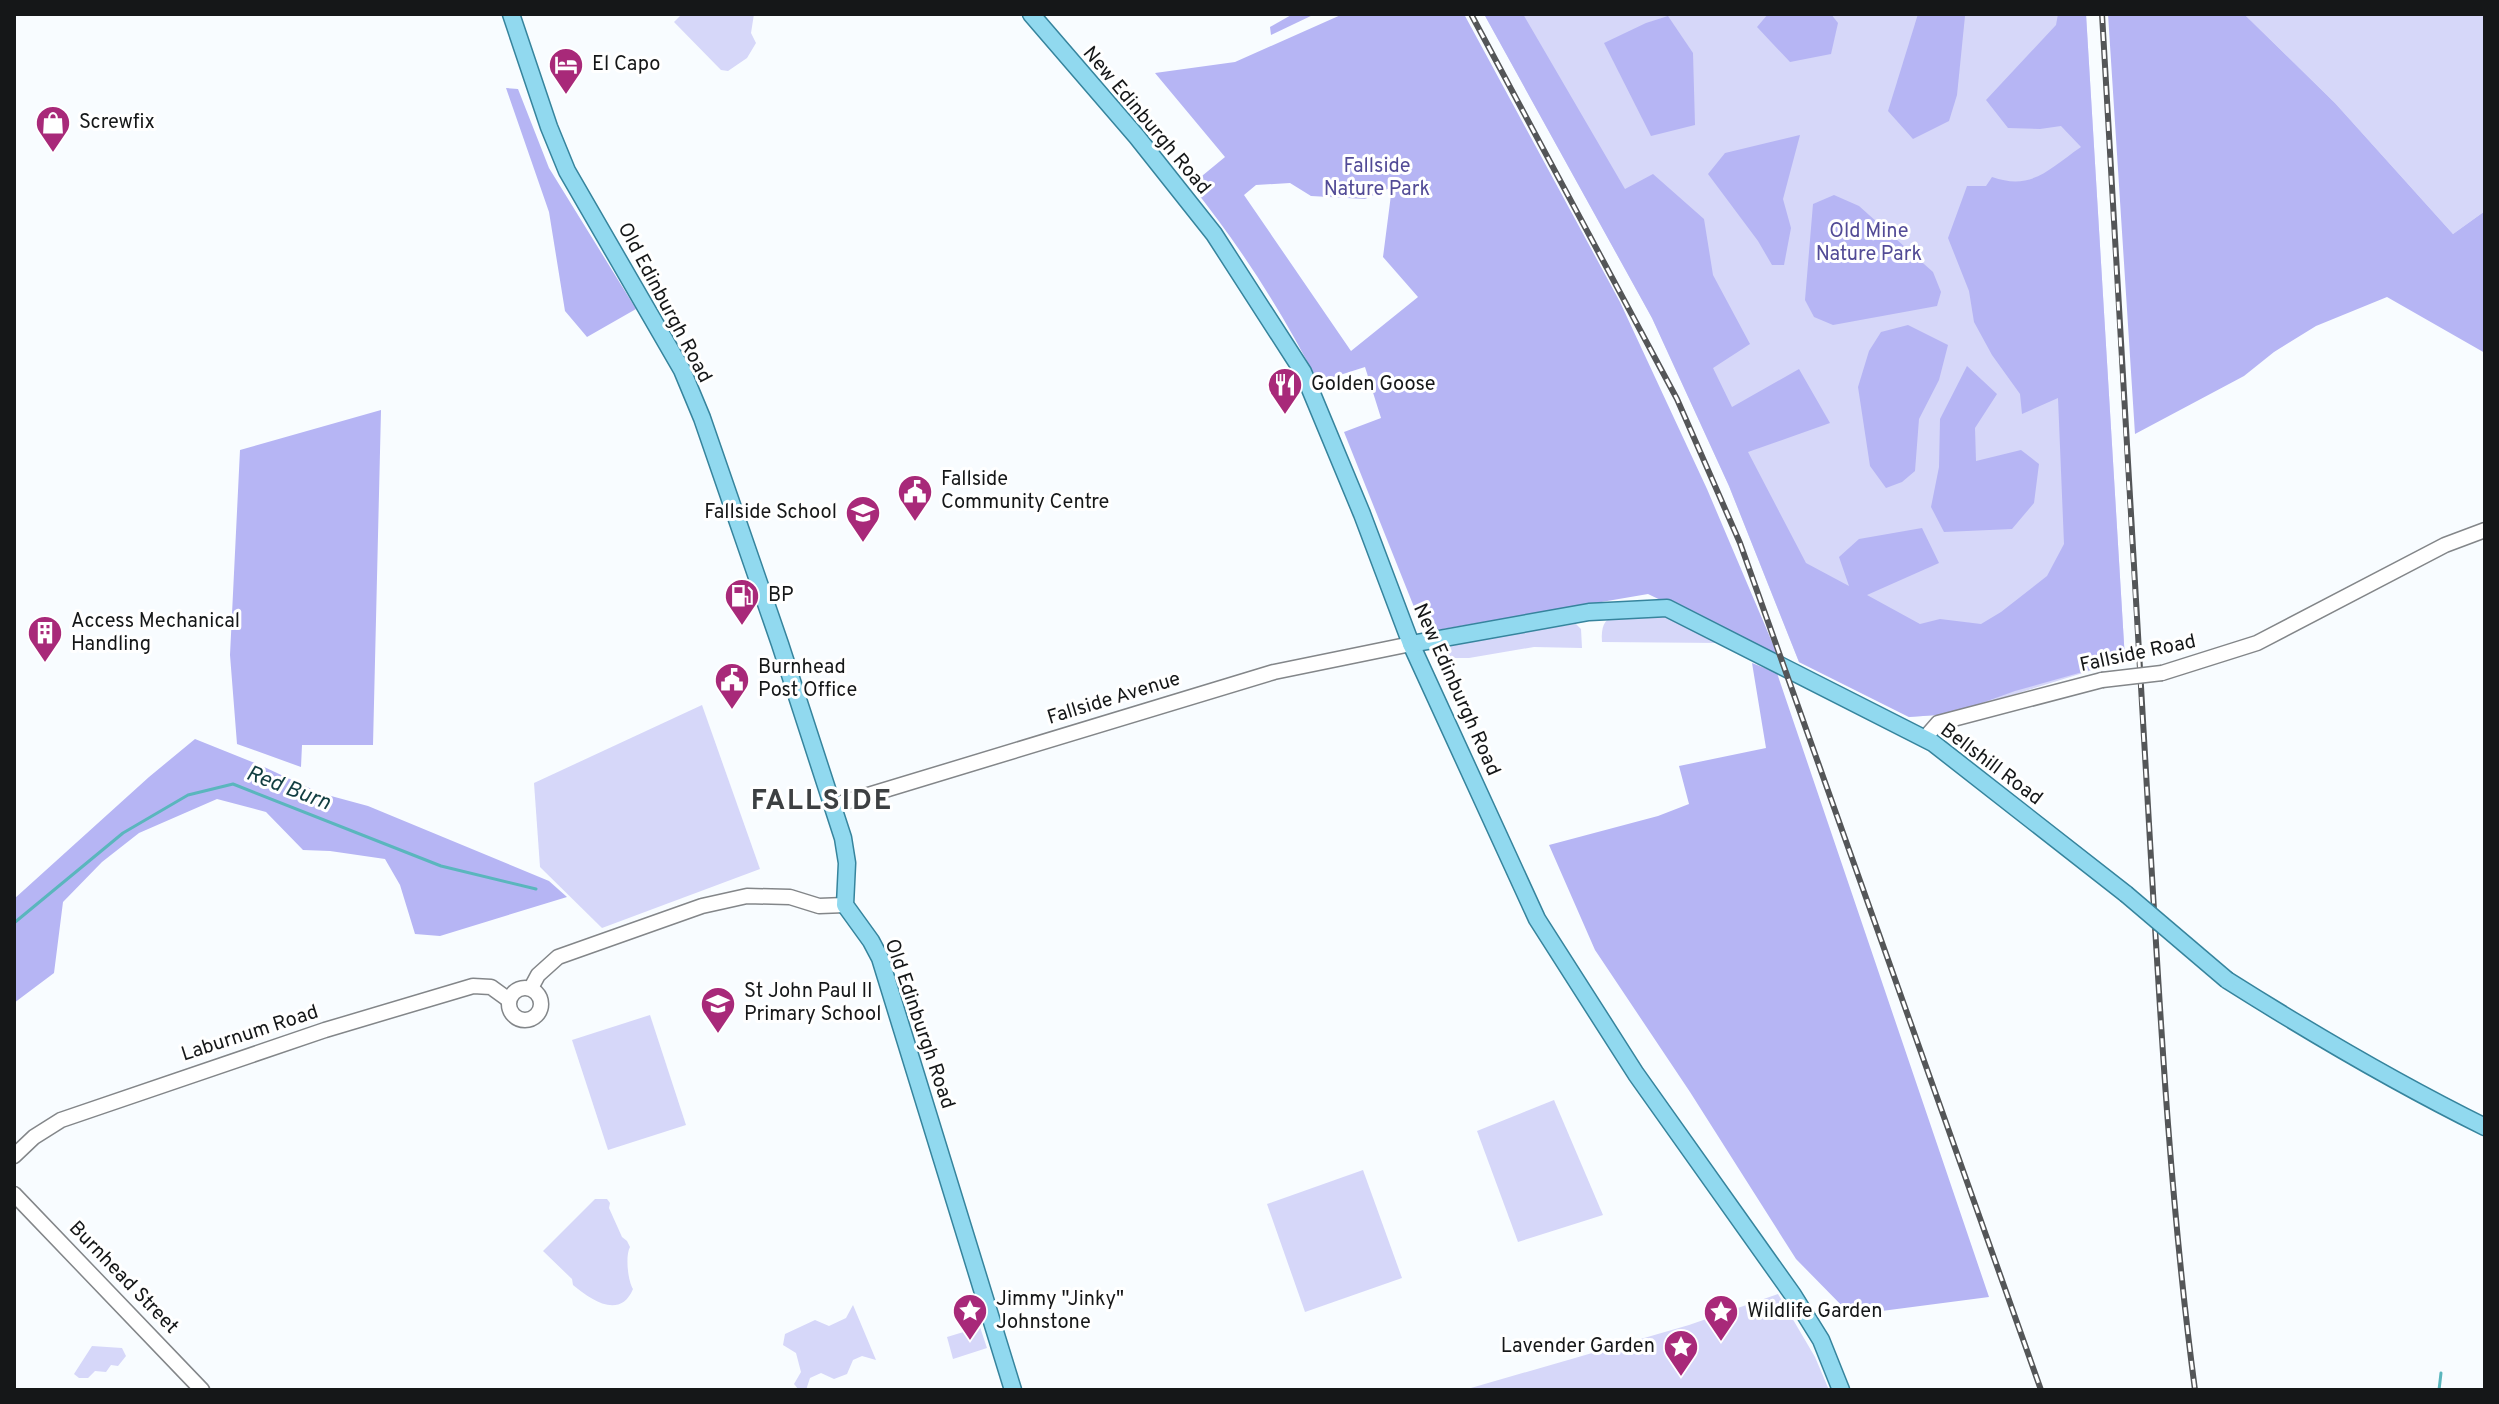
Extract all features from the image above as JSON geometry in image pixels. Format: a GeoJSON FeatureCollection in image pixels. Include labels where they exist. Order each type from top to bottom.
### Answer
{"type":"FeatureCollection","features":[{"type":"Feature","properties":{"kind":"main road","name":"Old Edinburgh Road"},"geometry":{"type":"LineString","coordinates":[[511,14],[567,171],[678,363],[702,418],[843,838],[847,863],[845,905],[880,958],[1013,1390]]}},
{"type":"Feature","properties":{"kind":"main road","name":"New Edinburgh Road"},"geometry":{"type":"LineString","coordinates":[[1031,14],[1137,137],[1214,234],[1303,372],[1362,514],[1411,644],[1537,919],[1636,1074],[1793,1295],[1821,1340],[1841,1390]]}},
{"type":"Feature","properties":{"kind":"main road","name":"Bellshill Road"},"geometry":{"type":"LineString","coordinates":[[1411,644],[1589,612],[1667,608],[1933,743],[2126,894],[2227,980],[2313,1034],[2428,1099],[2485,1127]]}},
{"type":"Feature","properties":{"kind":"street","name":"Fallside Road"},"geometry":{"type":"LineString","coordinates":[[1924,739],[1938,723],[2102,680],[2162,673],[2257,643],[2445,545],[2485,530]]}},
{"type":"Feature","properties":{"kind":"street","name":"Fallside Avenue"},"geometry":{"type":"LineString","coordinates":[[832,806],[1274,672],[1411,644]]}},
{"type":"Feature","properties":{"kind":"street"},"geometry":{"type":"LineString","coordinates":[[509,1000],[517,989],[531,988],[538,975],[558,957],[702,906],[747,896],[790,897],[819,906],[845,905]]}},
{"type":"Feature","properties":{"kind":"street","name":"Laburnum Road"},"geometry":{"type":"LineString","coordinates":[[14,1156],[34,1137],[61,1120],[383,1011],[473,986],[491,987],[509,1000],[513,1015],[522,1020],[532,1019],[539,1012],[541,1003],[538,994],[531,988]]}},
{"type":"Feature","properties":{"kind":"street","name":"Burnhead Street"},"geometry":{"type":"LineString","coordinates":[[14,1194],[202,1390]]}},
{"type":"Feature","properties":{"kind":"green space"},"geometry":{"type":"Polygon","coordinates":[[[682,14],[754,14],[751,33],[756,43],[747,58],[728,71],[721,70],[674,22],[682,14]]]}},
{"type":"Feature","properties":{"kind":"green space"},"geometry":{"type":"Polygon","coordinates":[[[1293,14],[1315,14],[1271,35],[1270,27],[1293,14]]]}},
{"type":"Feature","properties":{"kind":"green space","name":"Fallside Nature Park"},"geometry":{"type":"Polygon","coordinates":[[[1343,14],[1464,14],[1620,302],[1707,489],[1778,656],[1648,594],[1437,630],[1418,617],[1344,432],[1381,418],[1365,367],[1318,382],[1260,280],[1191,185],[1225,157],[1155,73],[1235,62],[1343,14]],[[1290,183],[1256,185],[1244,195],[1351,351],[1418,297],[1383,257],[1392,187],[1365,199],[1311,196],[1290,183]]]}},
{"type":"Feature","properties":{"kind":"green space","name":"Old Mine Nature Park"},"geometry":{"type":"Polygon","coordinates":[[[1484,14],[2086,14],[2125,660],[1951,714],[1909,717],[1799,662],[1729,486],[1652,318],[1484,14]]]}},
{"type":"Feature","properties":{"kind":"green space"},"geometry":{"type":"Polygon","coordinates":[[[1484,14],[1523,14],[1625,189],[1653,174],[1704,219],[1713,275],[1750,344],[1713,368],[1732,407],[1799,369],[1830,423],[1748,452],[1806,563],[1849,586],[1839,557],[1859,539],[1922,528],[1939,563],[1867,595],[1920,624],[1940,619],[1981,624],[2047,576],[2064,544],[2058,398],[2022,414],[2020,394],[1992,355],[1974,322],[1969,291],[1948,238],[1967,186],[1986,186],[1992,177],[2018,181],[2040,176],[2081,147],[2061,126],[2008,128],[1986,100],[2056,25],[2058,14],[2086,14],[2125,660],[2015,691],[1951,714],[1909,717],[1799,662],[1729,486],[1652,318],[1484,14]]]}},
{"type":"Feature","properties":{"kind":"green space"},"geometry":{"type":"Polygon","coordinates":[[[1768,14],[1831,14],[1838,23],[1831,54],[1790,62],[1757,27],[1768,14]]]}},
{"type":"Feature","properties":{"kind":"green space"},"geometry":{"type":"Polygon","coordinates":[[[1918,14],[1965,16],[1957,95],[1949,121],[1913,139],[1888,111],[1918,14]]]}},
{"type":"Feature","properties":{"kind":"green space"},"geometry":{"type":"Polygon","coordinates":[[[2108,14],[2244,14],[2335,103],[2453,234],[2485,211],[2485,353],[2387,297],[2316,326],[2274,352],[2244,376],[2135,434],[2108,14]]]}},
{"type":"Feature","properties":{"kind":"green space"},"geometry":{"type":"Polygon","coordinates":[[[2244,14],[2485,14],[2485,211],[2453,234],[2335,103],[2244,14]]]}},
{"type":"Feature","properties":{"kind":"green space"},"geometry":{"type":"Polygon","coordinates":[[[1668,16],[1693,53],[1695,125],[1651,136],[1604,43],[1668,16]]]}},
{"type":"Feature","properties":{"kind":"green space"},"geometry":{"type":"Polygon","coordinates":[[[506,88],[518,89],[549,168],[636,309],[587,337],[565,311],[549,212],[506,88]]]}},
{"type":"Feature","properties":{"kind":"green space"},"geometry":{"type":"Polygon","coordinates":[[[1800,135],[1783,199],[1791,228],[1784,265],[1772,265],[1708,174],[1725,153],[1800,135]]]}},
{"type":"Feature","properties":{"kind":"green space"},"geometry":{"type":"Polygon","coordinates":[[[1834,195],[1859,206],[1933,272],[1941,292],[1937,306],[1833,325],[1814,317],[1805,300],[1813,204],[1834,195]]]}},
{"type":"Feature","properties":{"kind":"green space"},"geometry":{"type":"Polygon","coordinates":[[[1908,325],[1948,345],[1939,380],[1919,419],[1915,471],[1902,482],[1886,488],[1870,466],[1858,387],[1869,351],[1881,332],[1908,325]]]}},
{"type":"Feature","properties":{"kind":"green space"},"geometry":{"type":"Polygon","coordinates":[[[1967,366],[1997,394],[1975,428],[1976,461],[2021,450],[2039,464],[2034,503],[2012,529],[1944,532],[1931,507],[1939,467],[1940,419],[1967,366]]]}},
{"type":"Feature","properties":{"kind":"green space"},"geometry":{"type":"Polygon","coordinates":[[[381,410],[373,745],[302,745],[301,767],[237,744],[230,655],[240,450],[381,410]]]}},
{"type":"Feature","properties":{"kind":"green space"},"geometry":{"type":"Polygon","coordinates":[[[1641,614],[1665,616],[1720,643],[1602,642],[1607,620],[1641,614]]]}},
{"type":"Feature","properties":{"kind":"green space"},"geometry":{"type":"Polygon","coordinates":[[[1576,624],[1581,629],[1582,648],[1534,647],[1469,658],[1445,658],[1453,642],[1576,624]]]}},
{"type":"Feature","properties":{"kind":"green space"},"geometry":{"type":"Polygon","coordinates":[[[1752,663],[1777,673],[1989,1297],[1851,1315],[1796,1259],[1595,950],[1549,845],[1658,816],[1689,804],[1679,766],[1766,748],[1752,663]]]}},
{"type":"Feature","properties":{"kind":"green space"},"geometry":{"type":"Polygon","coordinates":[[[702,705],[760,869],[602,928],[540,867],[534,783],[702,705]]]}},
{"type":"Feature","properties":{"kind":"green space"},"geometry":{"type":"Polygon","coordinates":[[[195,739],[320,793],[368,806],[549,881],[567,897],[440,936],[415,934],[400,885],[385,859],[303,850],[266,812],[217,799],[139,833],[102,862],[63,902],[54,973],[14,1003],[14,899],[195,739]]]}},
{"type":"Feature","properties":{"kind":"green space"},"geometry":{"type":"Polygon","coordinates":[[[650,1015],[686,1125],[608,1150],[572,1040],[650,1015]]]}},
{"type":"Feature","properties":{"kind":"green space"},"geometry":{"type":"Polygon","coordinates":[[[1554,1100],[1603,1215],[1518,1242],[1477,1131],[1554,1100]]]}},
{"type":"Feature","properties":{"kind":"green space"},"geometry":{"type":"Polygon","coordinates":[[[1363,1170],[1402,1278],[1305,1312],[1267,1204],[1363,1170]]]}},
{"type":"Feature","properties":{"kind":"green space"},"geometry":{"type":"Polygon","coordinates":[[[595,1199],[607,1199],[610,1203],[609,1208],[622,1237],[630,1247],[628,1268],[633,1289],[621,1304],[605,1304],[580,1291],[543,1251],[595,1199]]]}},
{"type":"Feature","properties":{"kind":"green space"},"geometry":{"type":"Polygon","coordinates":[[[1778,1294],[1815,1357],[1829,1390],[1464,1390],[1689,1325],[1778,1294]]]}},
{"type":"Feature","properties":{"kind":"green space"},"geometry":{"type":"Polygon","coordinates":[[[853,1305],[876,1360],[862,1356],[853,1360],[847,1374],[834,1379],[821,1373],[810,1378],[806,1390],[799,1390],[794,1384],[801,1372],[796,1353],[783,1345],[785,1334],[815,1320],[829,1326],[846,1318],[853,1305]]]}},
{"type":"Feature","properties":{"kind":"green space"},"geometry":{"type":"Polygon","coordinates":[[[980,1327],[987,1348],[953,1359],[947,1337],[980,1327]]]}},
{"type":"Feature","properties":{"kind":"green space"},"geometry":{"type":"Polygon","coordinates":[[[92,1346],[122,1348],[126,1356],[118,1366],[111,1365],[106,1372],[95,1371],[88,1378],[79,1378],[74,1374],[92,1346]]]}},
{"type":"Feature","properties":{"kind":"waterway","name":"Red Burn"},"geometry":{"type":"LineString","coordinates":[[14,923],[123,833],[188,795],[233,784],[441,866],[536,889]]}},
{"type":"Feature","properties":{"kind":"waterway"},"geometry":{"type":"LineString","coordinates":[[2439,1390],[2441,1373]]}},
{"type":"Feature","properties":{"kind":"railway"},"geometry":{"type":"LineString","coordinates":[[1471,14],[1677,399],[1740,543],[2041,1390]]}},
{"type":"Feature","properties":{"kind":"railway"},"geometry":{"type":"LineString","coordinates":[[2102,14],[2162,1037],[2172,1178],[2195,1390]]}},
{"type":"Feature","properties":{"kind":"place","name":"El Capo"},"geometry":{"type":"Point","coordinates":[566,96]}},
{"type":"Feature","properties":{"kind":"place","name":"Screwfix"},"geometry":{"type":"Point","coordinates":[53,154]}},
{"type":"Feature","properties":{"kind":"place","name":"Golden Goose"},"geometry":{"type":"Point","coordinates":[1285,416]}},
{"type":"Feature","properties":{"kind":"place","name":"Fallside Community Centre"},"geometry":{"type":"Point","coordinates":[915,523]}},
{"type":"Feature","properties":{"kind":"place","name":"Fallside School"},"geometry":{"type":"Point","coordinates":[863,544]}},
{"type":"Feature","properties":{"kind":"place","name":"BP"},"geometry":{"type":"Point","coordinates":[742,627]}},
{"type":"Feature","properties":{"kind":"place","name":"Access Mechanical Handling"},"geometry":{"type":"Point","coordinates":[45,664]}},
{"type":"Feature","properties":{"kind":"place","name":"Burnhead Post Office"},"geometry":{"type":"Point","coordinates":[732,711]}},
{"type":"Feature","properties":{"kind":"place","name":"St John Paul II Primary School"},"geometry":{"type":"Point","coordinates":[718,1035]}},
{"type":"Feature","properties":{"kind":"place","name":"Jimmy \"Jinky\" Johnstone"},"geometry":{"type":"Point","coordinates":[970,1342]}},
{"type":"Feature","properties":{"kind":"place","name":"Wildlife Garden"},"geometry":{"type":"Point","coordinates":[1721,1343]}},
{"type":"Feature","properties":{"kind":"place","name":"Lavender Garden"},"geometry":{"type":"Point","coordinates":[1681,1378]}},
{"type":"Feature","properties":{"kind":"district","name":"FALLSIDE"},"geometry":{"type":"Point","coordinates":[822,802]}}]}
